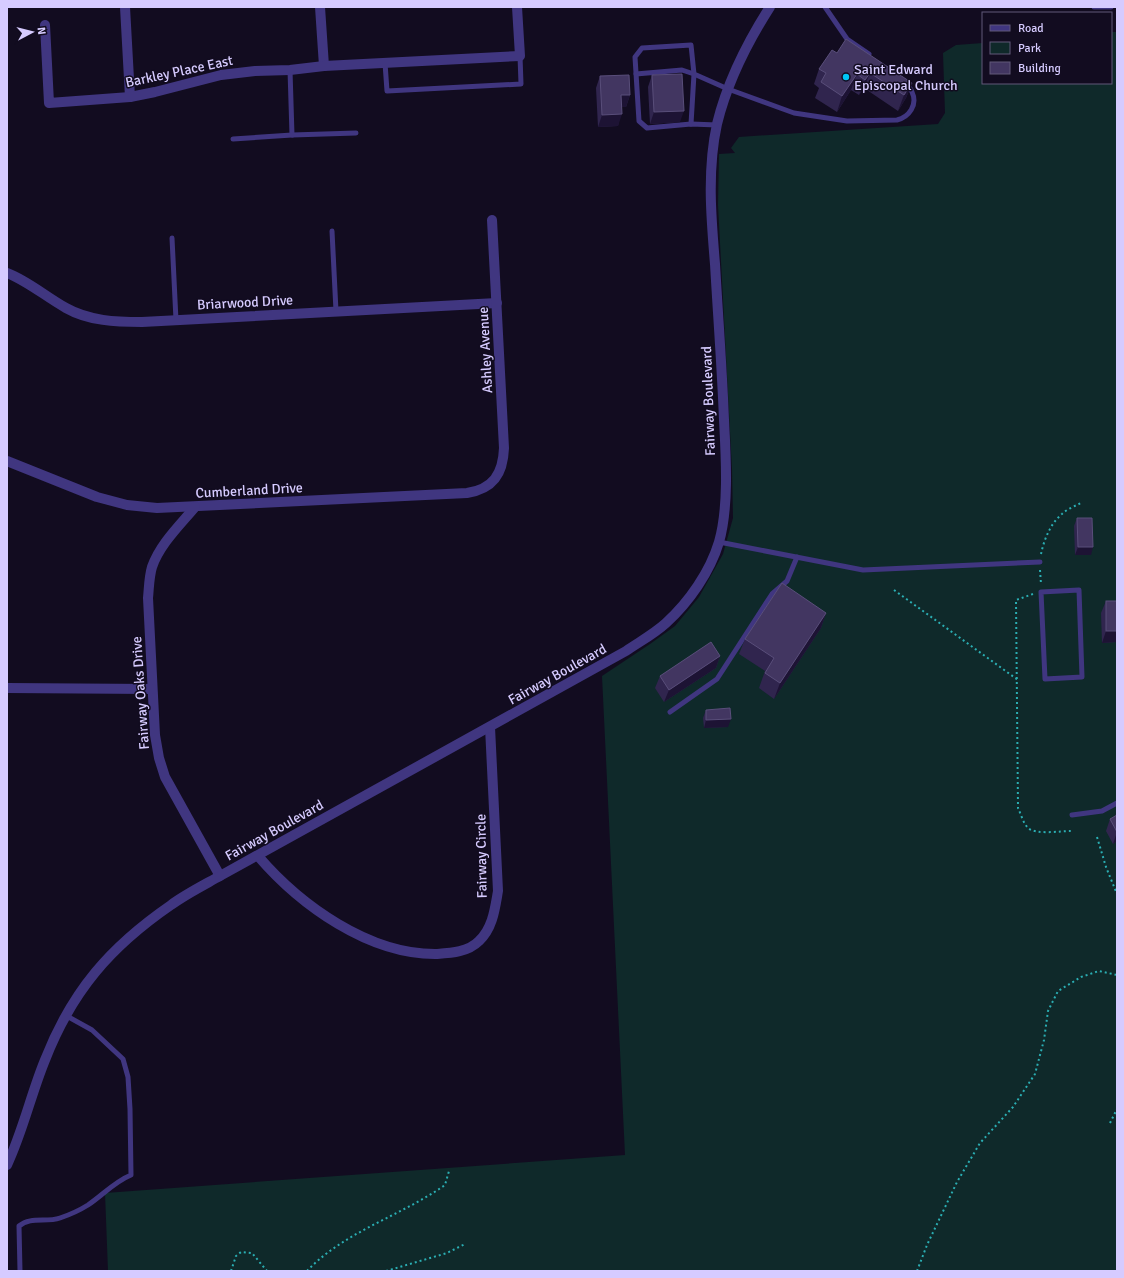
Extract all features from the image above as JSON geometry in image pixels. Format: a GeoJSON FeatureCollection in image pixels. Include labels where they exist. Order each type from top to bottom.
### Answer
{"type":"FeatureCollection","features":[{"type":"Feature","properties":{"kind":"street"},"geometry":{"type":"LineString","coordinates":[[125,7],[130,97]]}},
{"type":"Feature","properties":{"kind":"street"},"geometry":{"type":"LineString","coordinates":[[320,7],[324,66]]}},
{"type":"Feature","properties":{"kind":"street"},"geometry":{"type":"LineString","coordinates":[[517,7],[520,56]]}},
{"type":"Feature","properties":{"kind":"street","name":"Fairway Boulevard"},"geometry":{"type":"LineString","coordinates":[[7,1165],[44,1062],[65,1016],[83,987],[101,964],[127,938],[172,904],[220,876],[617,657],[665,624],[682,606],[697,586],[709,565],[719,542],[725,493],[725,442],[722,377],[711,216],[712,154],[717,125],[728,89],[744,51],[770,7]]}},
{"type":"Feature","properties":{"kind":"street","name":"Barkley Place East"},"geometry":{"type":"LineString","coordinates":[[46,25],[49,102],[130,97],[221,75],[256,71],[520,56]]}},
{"type":"Feature","properties":{"kind":"street","name":"Ashley Avenue"},"geometry":{"type":"LineString","coordinates":[[492,220],[504,448],[503,464],[496,478]]}},
{"type":"Feature","properties":{"kind":"street","name":"Briarwood Drive"},"geometry":{"type":"LineString","coordinates":[[7,272],[67,308],[88,317],[107,321],[128,322],[176,320],[497,303]]}},
{"type":"Feature","properties":{"kind":"street","name":"Cumberland Drive"},"geometry":{"type":"LineString","coordinates":[[7,461],[97,497],[127,505],[157,508],[467,493],[476,492],[496,478]]}},
{"type":"Feature","properties":{"kind":"street","name":"Fairway Oaks Drive"},"geometry":{"type":"LineString","coordinates":[[195,507],[168,539],[153,566],[149,581],[148,598],[155,736],[159,758],[166,778],[220,876]]}},
{"type":"Feature","properties":{"kind":"street"},"geometry":{"type":"LineString","coordinates":[[7,688],[152,689]]}},
{"type":"Feature","properties":{"kind":"street","name":"Fairway Circle"},"geometry":{"type":"LineString","coordinates":[[258,856],[269,869],[312,906],[345,928],[372,942],[411,952],[429,954],[446,954],[471,948],[481,940],[488,928],[495,910],[498,891],[490,727]]}},
{"type":"Feature","properties":{"kind":"lane"},"geometry":{"type":"LineString","coordinates":[[825,7],[847,38],[873,57]]}},
{"type":"Feature","properties":{"kind":"lane"},"geometry":{"type":"LineString","coordinates":[[1094,7],[1111,7]]}},
{"type":"Feature","properties":{"kind":"lane"},"geometry":{"type":"LineString","coordinates":[[692,124],[694,74],[691,45],[642,48],[635,57],[639,121],[647,128],[692,124],[717,125]]}},
{"type":"Feature","properties":{"kind":"lane"},"geometry":{"type":"LineString","coordinates":[[385,63],[387,91],[521,84],[520,56]]}},
{"type":"Feature","properties":{"kind":"lane"},"geometry":{"type":"LineString","coordinates":[[290,70],[292,135]]}},
{"type":"Feature","properties":{"kind":"lane"},"geometry":{"type":"LineString","coordinates":[[636,74],[682,70],[728,89],[794,112],[847,121],[897,120],[904,118],[912,110],[914,102],[912,92],[905,81]]}},
{"type":"Feature","properties":{"kind":"lane"},"geometry":{"type":"LineString","coordinates":[[233,139],[356,133]]}},
{"type":"Feature","properties":{"kind":"lane"},"geometry":{"type":"LineString","coordinates":[[332,231],[336,311]]}},
{"type":"Feature","properties":{"kind":"lane"},"geometry":{"type":"LineString","coordinates":[[172,238],[176,320]]}},
{"type":"Feature","properties":{"kind":"lane"},"geometry":{"type":"LineString","coordinates":[[719,542],[863,570],[1040,562]]}},
{"type":"Feature","properties":{"kind":"lane"},"geometry":{"type":"LineString","coordinates":[[670,712],[718,679],[772,594],[787,581],[797,557]]}},
{"type":"Feature","properties":{"kind":"lane"},"geometry":{"type":"LineString","coordinates":[[1079,590],[1082,677],[1045,679],[1041,592],[1079,590]]}},
{"type":"Feature","properties":{"kind":"lane"},"geometry":{"type":"LineString","coordinates":[[1072,816],[1102,811],[1117,803]]}},
{"type":"Feature","properties":{"kind":"lane"},"geometry":{"type":"LineString","coordinates":[[20,1271],[19,1226],[25,1221],[59,1218],[72,1213],[88,1205],[120,1179],[131,1175],[128,1077],[123,1058],[92,1030],[65,1016]]}},
{"type":"Feature","properties":{"kind":"path"},"geometry":{"type":"LineString","coordinates":[[1071,831],[1035,831],[1028,828],[1018,808],[1018,680],[1016,600],[1041,592],[1040,562],[1044,543],[1051,527],[1062,514],[1081,503]]}},
{"type":"Feature","properties":{"kind":"path"},"geometry":{"type":"LineString","coordinates":[[894,590],[1018,680]]}},
{"type":"Feature","properties":{"kind":"path"},"geometry":{"type":"LineString","coordinates":[[1097,837],[1106,867],[1117,894]]}},
{"type":"Feature","properties":{"kind":"path"},"geometry":{"type":"LineString","coordinates":[[917,1271],[957,1182],[968,1162],[980,1143],[1012,1107],[1035,1074],[1044,1040],[1048,1011],[1058,991],[1081,977],[1099,971],[1117,975]]}},
{"type":"Feature","properties":{"kind":"path"},"geometry":{"type":"LineString","coordinates":[[1110,1123],[1117,1109]]}},
{"type":"Feature","properties":{"kind":"path"},"geometry":{"type":"LineString","coordinates":[[307,1271],[317,1260],[345,1240],[427,1198],[439,1190],[445,1185],[449,1172]]}},
{"type":"Feature","properties":{"kind":"path"},"geometry":{"type":"LineString","coordinates":[[386,1271],[446,1253],[466,1244]]}},
{"type":"Feature","properties":{"kind":"path"},"geometry":{"type":"LineString","coordinates":[[231,1271],[236,1256],[241,1252],[252,1253],[267,1271]]}},
{"type":"Feature","properties":{"kind":"green space"},"geometry":{"type":"Polygon","coordinates":[[[1112,32],[1117,32],[1117,1271],[108,1271],[105,1193],[625,1155],[602,676],[675,626],[699,597],[723,554],[733,518],[732,469],[718,205],[719,154],[735,153],[731,148],[739,137],[938,124],[945,113],[943,53],[956,45],[982,43],[982,84],[1112,84],[1112,32]]]}},
{"type":"Feature","properties":{"kind":"building"},"geometry":{"type":"Polygon","coordinates":[[[846,39],[912,83],[904,95],[870,73],[865,80],[857,74],[842,96],[821,82],[826,73],[819,69],[832,50],[837,53],[846,39]]]}},
{"type":"Feature","properties":{"kind":"building"},"geometry":{"type":"Polygon","coordinates":[[[682,74],[684,111],[654,112],[652,75],[682,74]]]}},
{"type":"Feature","properties":{"kind":"building"},"geometry":{"type":"Polygon","coordinates":[[[629,75],[630,95],[621,95],[622,114],[602,115],[600,76],[629,75]]]}},
{"type":"Feature","properties":{"kind":"building"},"geometry":{"type":"Polygon","coordinates":[[[1077,518],[1092,518],[1093,547],[1078,547],[1077,518]]]}},
{"type":"Feature","properties":{"kind":"building"},"geometry":{"type":"Polygon","coordinates":[[[782,583],[826,613],[780,683],[765,673],[774,658],[745,639],[782,583]]]}},
{"type":"Feature","properties":{"kind":"building"},"geometry":{"type":"Polygon","coordinates":[[[1106,601],[1117,601],[1117,631],[1106,631],[1106,601]]]}},
{"type":"Feature","properties":{"kind":"building"},"geometry":{"type":"Polygon","coordinates":[[[711,642],[720,656],[669,690],[660,676],[711,642]]]}},
{"type":"Feature","properties":{"kind":"building"},"geometry":{"type":"Polygon","coordinates":[[[730,708],[731,719],[706,720],[706,710],[730,708]]]}},
{"type":"Feature","properties":{"kind":"building"},"geometry":{"type":"Polygon","coordinates":[[[1117,815],[1117,832],[1110,819],[1117,815]]]}},
{"type":"Feature","properties":{"kind":"place","name":"Saint Edward Episcopal Church"},"geometry":{"type":"Point","coordinates":[846,77]}}]}
